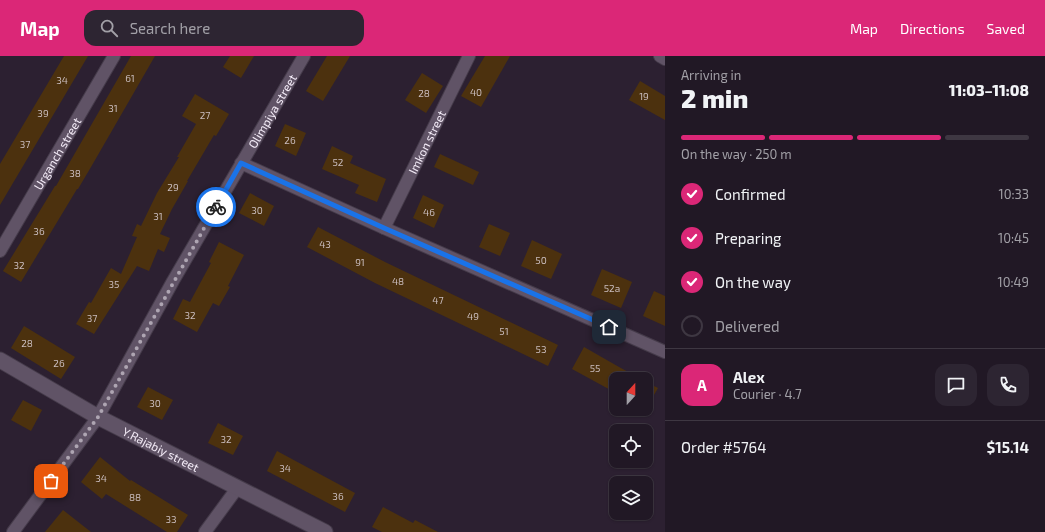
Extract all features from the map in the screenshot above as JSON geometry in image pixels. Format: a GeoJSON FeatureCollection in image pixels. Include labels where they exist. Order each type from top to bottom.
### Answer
{"type":"FeatureCollection","features":[{"type":"Feature","properties":{"kind":"street","name":"Urganch street"},"geometry":{"type":"LineString","coordinates":[[0,251],[114,56]]}},
{"type":"Feature","properties":{"kind":"street","name":"Olimpiya street"},"geometry":{"type":"LineString","coordinates":[[13,532],[98,417],[173,281],[304,56]]}},
{"type":"Feature","properties":{"kind":"street","name":"Imkon street"},"geometry":{"type":"LineString","coordinates":[[384,228],[469,56]]}},
{"type":"Feature","properties":{"kind":"street"},"geometry":{"type":"LineString","coordinates":[[660,56],[665,59]]}},
{"type":"Feature","properties":{"kind":"street"},"geometry":{"type":"LineString","coordinates":[[241,163],[665,352]]}},
{"type":"Feature","properties":{"kind":"street","name":"Y.Rajabiy street"},"geometry":{"type":"LineString","coordinates":[[0,360],[98,417],[325,532]]}},
{"type":"Feature","properties":{"kind":"street"},"geometry":{"type":"LineString","coordinates":[[205,532],[238,487]]}},
{"type":"Feature","properties":{"kind":"building"},"geometry":{"type":"Polygon","coordinates":[[[64,56],[88,56],[0,205],[0,164],[64,56]]]}},
{"type":"Feature","properties":{"kind":"building"},"geometry":{"type":"Polygon","coordinates":[[[131,56],[155,56],[78,189],[21,282],[3,271],[56,186],[131,56]]]}},
{"type":"Feature","properties":{"kind":"building"},"geometry":{"type":"Polygon","coordinates":[[[230,56],[254,56],[241,78],[223,67],[230,56]]]}},
{"type":"Feature","properties":{"kind":"building"},"geometry":{"type":"Polygon","coordinates":[[[327,56],[350,56],[323,101],[306,91],[327,56]]]}},
{"type":"Feature","properties":{"kind":"building"},"geometry":{"type":"Polygon","coordinates":[[[485,56],[510,56],[481,107],[461,96],[485,56]]]}},
{"type":"Feature","properties":{"kind":"building"},"geometry":{"type":"Polygon","coordinates":[[[422,73],[443,86],[426,113],[405,100],[422,73]]]}},
{"type":"Feature","properties":{"kind":"building"},"geometry":{"type":"Polygon","coordinates":[[[640,81],[665,96],[665,120],[629,100],[640,81]]]}},
{"type":"Feature","properties":{"kind":"building"},"geometry":{"type":"Polygon","coordinates":[[[195,94],[229,114],[216,136],[214,135],[187,181],[160,234],[170,238],[164,252],[158,249],[149,271],[137,266],[94,334],[76,324],[89,302],[91,303],[111,268],[121,274],[137,237],[132,236],[137,224],[141,226],[157,193],[179,157],[177,157],[196,124],[182,116],[195,94]]]}},
{"type":"Feature","properties":{"kind":"building"},"geometry":{"type":"Polygon","coordinates":[[[285,124],[306,133],[296,156],[275,146],[285,124]]]}},
{"type":"Feature","properties":{"kind":"building"},"geometry":{"type":"Polygon","coordinates":[[[332,146],[353,156],[350,163],[386,179],[377,202],[355,193],[359,185],[322,169],[332,146]]]}},
{"type":"Feature","properties":{"kind":"building"},"geometry":{"type":"Polygon","coordinates":[[[440,154],[479,172],[473,185],[434,167],[440,154]]]}},
{"type":"Feature","properties":{"kind":"building"},"geometry":{"type":"Polygon","coordinates":[[[250,193],[274,206],[264,226],[239,213],[250,193]]]}},
{"type":"Feature","properties":{"kind":"building"},"geometry":{"type":"Polygon","coordinates":[[[423,195],[444,205],[434,228],[413,218],[423,195]]]}},
{"type":"Feature","properties":{"kind":"building"},"geometry":{"type":"Polygon","coordinates":[[[489,224],[510,233],[500,256],[479,247],[489,224]]]}},
{"type":"Feature","properties":{"kind":"building"},"geometry":{"type":"Polygon","coordinates":[[[318,227],[385,262],[558,345],[548,366],[375,283],[307,247],[318,227]]]}},
{"type":"Feature","properties":{"kind":"building"},"geometry":{"type":"Polygon","coordinates":[[[532,240],[562,254],[551,279],[521,266],[532,240]]]}},
{"type":"Feature","properties":{"kind":"building"},"geometry":{"type":"Polygon","coordinates":[[[219,242],[244,255],[228,286],[230,287],[219,306],[213,303],[197,332],[173,319],[183,299],[190,302],[211,263],[209,262],[219,242]]]}},
{"type":"Feature","properties":{"kind":"building"},"geometry":{"type":"Polygon","coordinates":[[[602,269],[632,282],[621,308],[591,295],[602,269]]]}},
{"type":"Feature","properties":{"kind":"building"},"geometry":{"type":"Polygon","coordinates":[[[654,291],[665,296],[665,326],[643,316],[654,291]]]}},
{"type":"Feature","properties":{"kind":"building"},"geometry":{"type":"Polygon","coordinates":[[[24,326],[75,357],[61,379],[11,348],[24,326]]]}},
{"type":"Feature","properties":{"kind":"building"},"geometry":{"type":"Polygon","coordinates":[[[584,347],[628,372],[609,372],[609,389],[572,369],[584,347]]]}},
{"type":"Feature","properties":{"kind":"building"},"geometry":{"type":"Polygon","coordinates":[[[653,386],[658,388],[653,397],[653,386]]]}},
{"type":"Feature","properties":{"kind":"building"},"geometry":{"type":"Polygon","coordinates":[[[148,387],[173,400],[162,420],[137,407],[148,387]]]}},
{"type":"Feature","properties":{"kind":"building"},"geometry":{"type":"Polygon","coordinates":[[[23,400],[42,410],[31,431],[11,420],[23,400]]]}},
{"type":"Feature","properties":{"kind":"building"},"geometry":{"type":"Polygon","coordinates":[[[218,423],[243,436],[233,455],[208,443],[218,423]]]}},
{"type":"Feature","properties":{"kind":"building"},"geometry":{"type":"Polygon","coordinates":[[[277,451],[355,493],[345,512],[267,471],[277,451]]]}},
{"type":"Feature","properties":{"kind":"building"},"geometry":{"type":"Polygon","coordinates":[[[100,457],[130,481],[131,480],[188,515],[177,532],[167,532],[106,494],[102,499],[81,482],[100,457]]]}},
{"type":"Feature","properties":{"kind":"building"},"geometry":{"type":"Polygon","coordinates":[[[383,507],[413,523],[415,520],[438,532],[382,532],[372,527],[383,507]]]}},
{"type":"Feature","properties":{"kind":"building"},"geometry":{"type":"Polygon","coordinates":[[[63,510],[91,532],[45,532],[63,510]]]}},
{"type":"Feature","properties":{"kind":"way so far"},"geometry":{"type":"LineString","coordinates":[[51,481],[98,417],[173,281],[216,207]]}},
{"type":"Feature","properties":{"kind":"route"},"geometry":{"type":"LineString","coordinates":[[216,207],[241,163],[609,327]]}}]}
